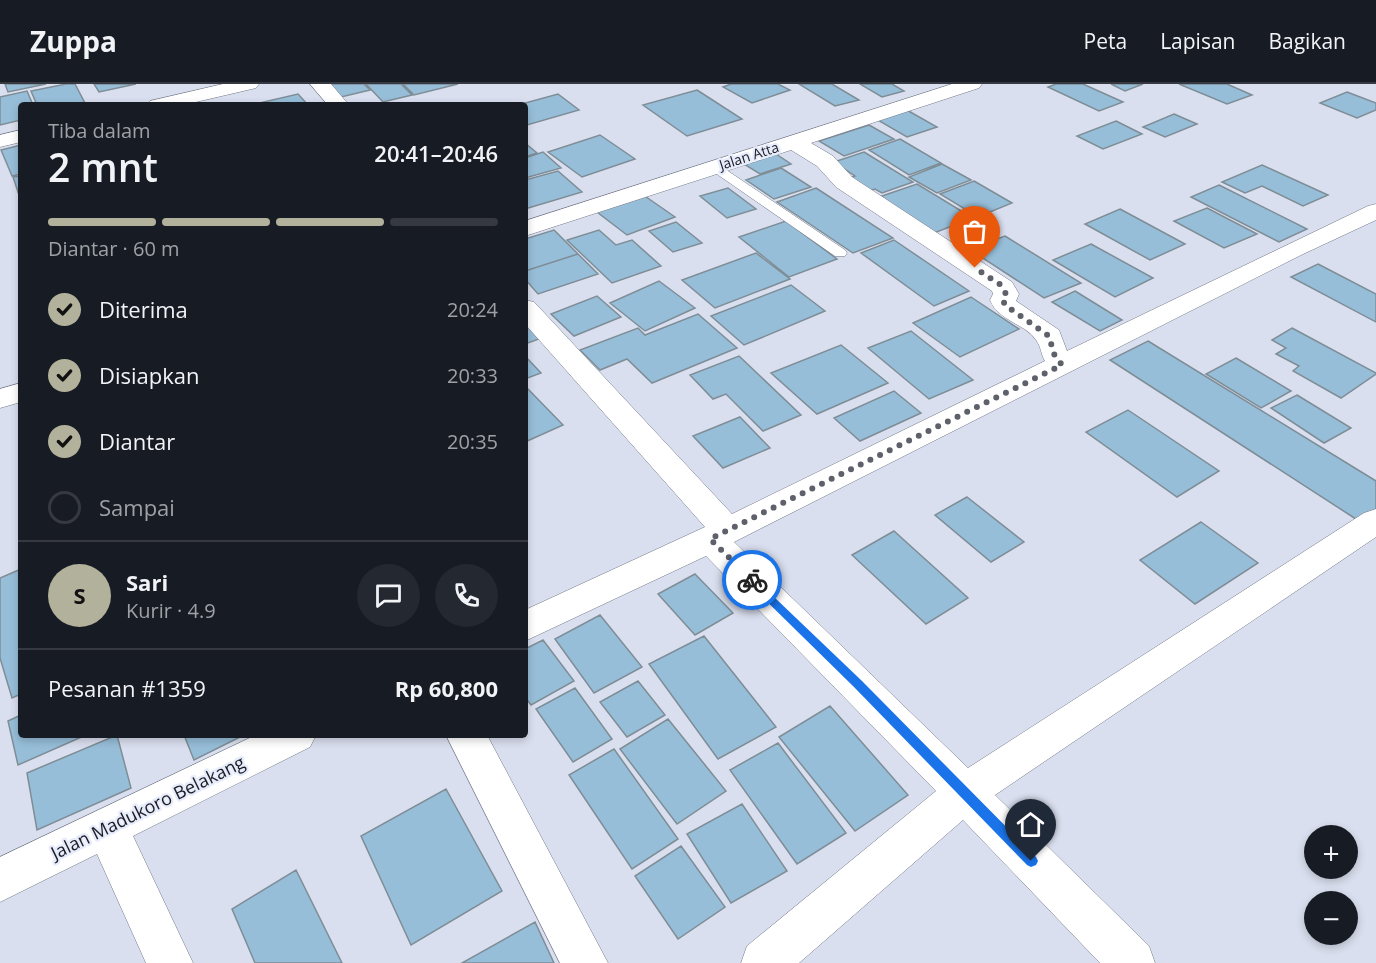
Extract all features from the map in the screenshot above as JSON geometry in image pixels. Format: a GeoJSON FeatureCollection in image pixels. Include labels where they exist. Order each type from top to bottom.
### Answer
{"type":"FeatureCollection","features":[{"type":"Feature","properties":{"kind":"main road"},"geometry":{"type":"LineString","coordinates":[[170,102],[249,84]]}},
{"type":"Feature","properties":{"kind":"main road"},"geometry":{"type":"LineString","coordinates":[[320,84],[336,102]]}},
{"type":"Feature","properties":{"kind":"main road","name":"Jalan Atta"},"geometry":{"type":"LineString","coordinates":[[528,228],[972,84]]}},
{"type":"Feature","properties":{"kind":"main road"},"geometry":{"type":"LineString","coordinates":[[0,141],[18,137]]}},
{"type":"Feature","properties":{"kind":"main road"},"geometry":{"type":"LineString","coordinates":[[794,142],[825,160],[844,182],[1003,287],[1006,294],[1003,300],[1005,305],[1049,336],[1054,354],[1062,365]]}},
{"type":"Feature","properties":{"kind":"main road"},"geometry":{"type":"LineString","coordinates":[[528,625],[719,535],[1292,250],[1376,211]]}},
{"type":"Feature","properties":{"kind":"main road"},"geometry":{"type":"LineString","coordinates":[[528,312],[719,535],[858,684],[1132,963]]}},
{"type":"Feature","properties":{"kind":"main road"},"geometry":{"type":"LineString","coordinates":[[0,399],[18,393]]}},
{"type":"Feature","properties":{"kind":"main road"},"geometry":{"type":"LineString","coordinates":[[764,963],[964,793],[1376,521]]}},
{"type":"Feature","properties":{"kind":"main road","name":"Jalan Madukoro Belakang"},"geometry":{"type":"LineString","coordinates":[[0,880],[290,738]]}},
{"type":"Feature","properties":{"kind":"main road"},"geometry":{"type":"LineString","coordinates":[[468,738],[585,963]]}},
{"type":"Feature","properties":{"kind":"main road"},"geometry":{"type":"LineString","coordinates":[[107,828],[170,963]]}},
{"type":"Feature","properties":{"kind":"lane"},"geometry":{"type":"LineString","coordinates":[[716,167],[840,253]]}},
{"type":"Feature","properties":{"kind":"building"},"geometry":{"type":"Polygon","coordinates":[[[5,84],[46,84],[8,92],[5,84]]]}},
{"type":"Feature","properties":{"kind":"building"},"geometry":{"type":"Polygon","coordinates":[[[75,84],[84,102],[36,102],[31,91],[75,84]]]}},
{"type":"Feature","properties":{"kind":"building"},"geometry":{"type":"Polygon","coordinates":[[[94,84],[136,84],[99,92],[94,84]]]}},
{"type":"Feature","properties":{"kind":"building"},"geometry":{"type":"Polygon","coordinates":[[[328,84],[364,84],[370,90],[341,97],[328,84]]]}},
{"type":"Feature","properties":{"kind":"building"},"geometry":{"type":"Polygon","coordinates":[[[366,84],[401,84],[412,95],[383,102],[366,84]]]}},
{"type":"Feature","properties":{"kind":"building"},"geometry":{"type":"Polygon","coordinates":[[[403,84],[458,84],[414,95],[403,84]]]}},
{"type":"Feature","properties":{"kind":"building"},"geometry":{"type":"Polygon","coordinates":[[[731,84],[778,84],[790,90],[752,103],[723,87],[731,84]]]}},
{"type":"Feature","properties":{"kind":"building"},"geometry":{"type":"Polygon","coordinates":[[[799,84],[832,84],[859,100],[835,106],[799,84]]]}},
{"type":"Feature","properties":{"kind":"building"},"geometry":{"type":"Polygon","coordinates":[[[860,84],[892,84],[904,91],[882,97],[860,84]]]}},
{"type":"Feature","properties":{"kind":"building"},"geometry":{"type":"Polygon","coordinates":[[[1056,84],[1083,84],[1123,102],[1099,111],[1048,87],[1056,84]]]}},
{"type":"Feature","properties":{"kind":"building"},"geometry":{"type":"Polygon","coordinates":[[[1111,84],[1143,84],[1125,91],[1111,84]]]}},
{"type":"Feature","properties":{"kind":"building"},"geometry":{"type":"Polygon","coordinates":[[[1179,84],[1227,84],[1252,95],[1227,104],[1179,84]]]}},
{"type":"Feature","properties":{"kind":"building"},"geometry":{"type":"Polygon","coordinates":[[[697,90],[742,119],[687,136],[643,105],[697,90]]]}},
{"type":"Feature","properties":{"kind":"building"},"geometry":{"type":"Polygon","coordinates":[[[27,91],[32,102],[18,102],[18,121],[0,125],[0,97],[27,91]]]}},
{"type":"Feature","properties":{"kind":"building"},"geometry":{"type":"Polygon","coordinates":[[[1347,92],[1376,103],[1376,110],[1357,118],[1320,103],[1347,92]]]}},
{"type":"Feature","properties":{"kind":"building"},"geometry":{"type":"Polygon","coordinates":[[[298,94],[305,102],[264,102],[298,94]]]}},
{"type":"Feature","properties":{"kind":"building"},"geometry":{"type":"Polygon","coordinates":[[[558,94],[579,110],[528,125],[528,102],[558,94]]]}},
{"type":"Feature","properties":{"kind":"building"},"geometry":{"type":"Polygon","coordinates":[[[898,105],[937,127],[907,137],[869,115],[898,105]]]}},
{"type":"Feature","properties":{"kind":"building"},"geometry":{"type":"Polygon","coordinates":[[[1174,114],[1197,124],[1165,137],[1143,127],[1174,114]]]}},
{"type":"Feature","properties":{"kind":"building"},"geometry":{"type":"Polygon","coordinates":[[[1116,121],[1142,134],[1103,149],[1077,136],[1116,121]]]}},
{"type":"Feature","properties":{"kind":"building"},"geometry":{"type":"Polygon","coordinates":[[[869,125],[894,139],[844,156],[819,141],[869,125]]]}},
{"type":"Feature","properties":{"kind":"building"},"geometry":{"type":"Polygon","coordinates":[[[600,135],[635,159],[582,177],[548,152],[600,135]]]}},
{"type":"Feature","properties":{"kind":"building"},"geometry":{"type":"Polygon","coordinates":[[[900,139],[941,163],[909,175],[869,150],[900,139]]]}},
{"type":"Feature","properties":{"kind":"building"},"geometry":{"type":"Polygon","coordinates":[[[18,146],[18,175],[12,176],[1,150],[18,146]]]}},
{"type":"Feature","properties":{"kind":"building"},"geometry":{"type":"Polygon","coordinates":[[[528,146],[537,153],[528,156],[528,146]]]}},
{"type":"Feature","properties":{"kind":"building"},"geometry":{"type":"Polygon","coordinates":[[[770,150],[791,164],[760,174],[739,161],[770,150]]]}},
{"type":"Feature","properties":{"kind":"building"},"geometry":{"type":"Polygon","coordinates":[[[543,152],[561,168],[528,177],[528,157],[543,152]]]}},
{"type":"Feature","properties":{"kind":"building"},"geometry":{"type":"Polygon","coordinates":[[[864,152],[913,182],[882,193],[875,189],[868,191],[848,178],[855,176],[834,162],[864,152]]]}},
{"type":"Feature","properties":{"kind":"building"},"geometry":{"type":"Polygon","coordinates":[[[942,164],[971,180],[937,193],[909,177],[942,164]]]}},
{"type":"Feature","properties":{"kind":"building"},"geometry":{"type":"Polygon","coordinates":[[[1262,165],[1328,195],[1303,206],[1262,186],[1245,193],[1222,182],[1262,165]]]}},
{"type":"Feature","properties":{"kind":"building"},"geometry":{"type":"Polygon","coordinates":[[[781,168],[811,187],[774,199],[746,180],[781,168]]]}},
{"type":"Feature","properties":{"kind":"building"},"geometry":{"type":"Polygon","coordinates":[[[558,171],[582,192],[528,208],[528,179],[558,171]]]}},
{"type":"Feature","properties":{"kind":"building"},"geometry":{"type":"Polygon","coordinates":[[[18,176],[18,192],[13,177],[18,176]]]}},
{"type":"Feature","properties":{"kind":"building"},"geometry":{"type":"Polygon","coordinates":[[[974,181],[1012,203],[978,217],[940,194],[974,181]]]}},
{"type":"Feature","properties":{"kind":"building"},"geometry":{"type":"Polygon","coordinates":[[[917,184],[973,218],[934,233],[879,197],[917,184]]]}},
{"type":"Feature","properties":{"kind":"building"},"geometry":{"type":"Polygon","coordinates":[[[1219,185],[1307,229],[1279,242],[1191,197],[1219,185]]]}},
{"type":"Feature","properties":{"kind":"building"},"geometry":{"type":"Polygon","coordinates":[[[728,188],[756,209],[727,218],[700,196],[728,188]]]}},
{"type":"Feature","properties":{"kind":"building"},"geometry":{"type":"Polygon","coordinates":[[[816,188],[893,238],[853,253],[777,202],[816,188]]]}},
{"type":"Feature","properties":{"kind":"building"},"geometry":{"type":"Polygon","coordinates":[[[639,192],[675,217],[627,235],[593,209],[639,192]]]}},
{"type":"Feature","properties":{"kind":"building"},"geometry":{"type":"Polygon","coordinates":[[[1207,208],[1257,234],[1224,248],[1174,221],[1207,208]]]}},
{"type":"Feature","properties":{"kind":"building"},"geometry":{"type":"Polygon","coordinates":[[[1120,209],[1185,244],[1150,260],[1085,224],[1120,209]]]}},
{"type":"Feature","properties":{"kind":"building"},"geometry":{"type":"Polygon","coordinates":[[[786,221],[837,259],[789,277],[739,237],[786,221]]]}},
{"type":"Feature","properties":{"kind":"building"},"geometry":{"type":"Polygon","coordinates":[[[676,222],[702,243],[673,252],[649,231],[676,222]]]}},
{"type":"Feature","properties":{"kind":"building"},"geometry":{"type":"Polygon","coordinates":[[[554,230],[578,254],[528,270],[528,238],[554,230]]]}},
{"type":"Feature","properties":{"kind":"building"},"geometry":{"type":"Polygon","coordinates":[[[599,230],[616,245],[632,240],[661,266],[612,283],[567,240],[599,230]]]}},
{"type":"Feature","properties":{"kind":"building"},"geometry":{"type":"Polygon","coordinates":[[[1005,236],[1081,283],[1044,298],[969,249],[1005,236]]]}},
{"type":"Feature","properties":{"kind":"building"},"geometry":{"type":"Polygon","coordinates":[[[894,240],[969,291],[934,306],[861,253],[894,240]]]}},
{"type":"Feature","properties":{"kind":"building"},"geometry":{"type":"Polygon","coordinates":[[[1091,244],[1153,278],[1115,297],[1053,260],[1091,244]]]}},
{"type":"Feature","properties":{"kind":"building"},"geometry":{"type":"Polygon","coordinates":[[[756,253],[790,279],[715,308],[682,280],[756,253]]]}},
{"type":"Feature","properties":{"kind":"building"},"geometry":{"type":"Polygon","coordinates":[[[578,254],[598,274],[538,294],[528,282],[528,270],[578,254]]]}},
{"type":"Feature","properties":{"kind":"building"},"geometry":{"type":"Polygon","coordinates":[[[1318,264],[1376,294],[1376,322],[1291,277],[1318,264]]]}},
{"type":"Feature","properties":{"kind":"building"},"geometry":{"type":"Polygon","coordinates":[[[659,281],[695,308],[645,331],[610,303],[659,281]]]}},
{"type":"Feature","properties":{"kind":"building"},"geometry":{"type":"Polygon","coordinates":[[[791,285],[825,311],[744,345],[711,316],[791,285]]]}},
{"type":"Feature","properties":{"kind":"building"},"geometry":{"type":"Polygon","coordinates":[[[1075,291],[1122,320],[1100,331],[1052,302],[1075,291]]]}},
{"type":"Feature","properties":{"kind":"building"},"geometry":{"type":"Polygon","coordinates":[[[597,296],[621,317],[574,336],[551,314],[597,296]]]}},
{"type":"Feature","properties":{"kind":"building"},"geometry":{"type":"Polygon","coordinates":[[[971,297],[1019,329],[960,357],[913,323],[971,297]]]}},
{"type":"Feature","properties":{"kind":"building"},"geometry":{"type":"Polygon","coordinates":[[[698,314],[737,348],[652,383],[627,359],[600,370],[580,350],[638,328],[645,335],[698,314]]]}},
{"type":"Feature","properties":{"kind":"building"},"geometry":{"type":"Polygon","coordinates":[[[528,326],[539,339],[528,343],[528,326]]]}},
{"type":"Feature","properties":{"kind":"building"},"geometry":{"type":"Polygon","coordinates":[[[1292,328],[1376,374],[1341,398],[1293,371],[1299,366],[1276,354],[1286,348],[1272,340],[1292,328]]]}},
{"type":"Feature","properties":{"kind":"building"},"geometry":{"type":"Polygon","coordinates":[[[911,331],[973,380],[929,399],[868,348],[911,331]]]}},
{"type":"Feature","properties":{"kind":"building"},"geometry":{"type":"Polygon","coordinates":[[[1148,341],[1376,481],[1376,509],[1359,521],[1110,360],[1148,341]]]}},
{"type":"Feature","properties":{"kind":"building"},"geometry":{"type":"Polygon","coordinates":[[[841,345],[888,383],[817,414],[771,373],[841,345]]]}},
{"type":"Feature","properties":{"kind":"building"},"geometry":{"type":"Polygon","coordinates":[[[739,356],[801,415],[763,431],[726,394],[713,399],[690,375],[739,356]]]}},
{"type":"Feature","properties":{"kind":"building"},"geometry":{"type":"Polygon","coordinates":[[[1236,358],[1291,391],[1261,408],[1206,374],[1236,358]]]}},
{"type":"Feature","properties":{"kind":"building"},"geometry":{"type":"Polygon","coordinates":[[[528,359],[541,373],[528,378],[528,359]]]}},
{"type":"Feature","properties":{"kind":"building"},"geometry":{"type":"Polygon","coordinates":[[[528,389],[563,425],[528,441],[528,389]]]}},
{"type":"Feature","properties":{"kind":"building"},"geometry":{"type":"Polygon","coordinates":[[[894,391],[921,413],[860,441],[834,418],[894,391]]]}},
{"type":"Feature","properties":{"kind":"building"},"geometry":{"type":"Polygon","coordinates":[[[1297,395],[1351,428],[1324,443],[1271,408],[1297,395]]]}},
{"type":"Feature","properties":{"kind":"building"},"geometry":{"type":"Polygon","coordinates":[[[1128,410],[1219,471],[1177,497],[1086,432],[1128,410]]]}},
{"type":"Feature","properties":{"kind":"building"},"geometry":{"type":"Polygon","coordinates":[[[740,417],[770,448],[723,468],[693,436],[740,417]]]}},
{"type":"Feature","properties":{"kind":"building"},"geometry":{"type":"Polygon","coordinates":[[[967,497],[1024,542],[991,562],[935,515],[967,497]]]}},
{"type":"Feature","properties":{"kind":"building"},"geometry":{"type":"Polygon","coordinates":[[[1201,522],[1258,563],[1195,604],[1140,560],[1201,522]]]}},
{"type":"Feature","properties":{"kind":"building"},"geometry":{"type":"Polygon","coordinates":[[[894,531],[968,598],[926,624],[852,555],[894,531]]]}},
{"type":"Feature","properties":{"kind":"building"},"geometry":{"type":"Polygon","coordinates":[[[18,570],[18,695],[12,698],[0,658],[0,578],[18,570]]]}},
{"type":"Feature","properties":{"kind":"building"},"geometry":{"type":"Polygon","coordinates":[[[695,574],[733,613],[695,635],[658,594],[695,574]]]}},
{"type":"Feature","properties":{"kind":"building"},"geometry":{"type":"Polygon","coordinates":[[[600,615],[642,667],[594,693],[555,639],[600,615]]]}},
{"type":"Feature","properties":{"kind":"building"},"geometry":{"type":"Polygon","coordinates":[[[704,636],[776,727],[718,759],[649,664],[704,636]]]}},
{"type":"Feature","properties":{"kind":"building"},"geometry":{"type":"Polygon","coordinates":[[[543,640],[574,681],[531,705],[528,701],[528,648],[543,640]]]}},
{"type":"Feature","properties":{"kind":"building"},"geometry":{"type":"Polygon","coordinates":[[[638,681],[665,715],[627,737],[600,702],[638,681]]]}},
{"type":"Feature","properties":{"kind":"building"},"geometry":{"type":"Polygon","coordinates":[[[575,688],[612,739],[573,762],[536,709],[575,688]]]}},
{"type":"Feature","properties":{"kind":"building"},"geometry":{"type":"Polygon","coordinates":[[[830,706],[908,795],[855,831],[779,737],[830,706]]]}},
{"type":"Feature","properties":{"kind":"building"},"geometry":{"type":"Polygon","coordinates":[[[18,716],[18,738],[79,738],[18,765],[8,721],[18,716]]]}},
{"type":"Feature","properties":{"kind":"building"},"geometry":{"type":"Polygon","coordinates":[[[668,719],[726,791],[677,824],[620,749],[668,719]]]}},
{"type":"Feature","properties":{"kind":"building"},"geometry":{"type":"Polygon","coordinates":[[[110,738],[118,738],[131,788],[37,830],[27,773],[110,738]]]}},
{"type":"Feature","properties":{"kind":"building"},"geometry":{"type":"Polygon","coordinates":[[[185,738],[238,738],[194,760],[185,738]]]}},
{"type":"Feature","properties":{"kind":"building"},"geometry":{"type":"Polygon","coordinates":[[[778,743],[846,833],[797,864],[730,770],[778,743]]]}},
{"type":"Feature","properties":{"kind":"building"},"geometry":{"type":"Polygon","coordinates":[[[614,749],[678,839],[632,869],[569,775],[614,749]]]}},
{"type":"Feature","properties":{"kind":"building"},"geometry":{"type":"Polygon","coordinates":[[[446,789],[502,891],[411,945],[361,836],[446,789]]]}},
{"type":"Feature","properties":{"kind":"building"},"geometry":{"type":"Polygon","coordinates":[[[742,804],[787,871],[731,903],[687,834],[742,804]]]}},
{"type":"Feature","properties":{"kind":"building"},"geometry":{"type":"Polygon","coordinates":[[[681,846],[725,907],[678,939],[635,876],[681,846]]]}},
{"type":"Feature","properties":{"kind":"building"},"geometry":{"type":"Polygon","coordinates":[[[296,870],[342,963],[255,963],[232,909],[296,870]]]}},
{"type":"Feature","properties":{"kind":"building"},"geometry":{"type":"Polygon","coordinates":[[[535,922],[554,963],[462,963],[535,922]]]}},
{"type":"Feature","properties":{"kind":"way so far"},"geometry":{"type":"LineString","coordinates":[[752,580],[710,539],[1062,365],[1054,354],[1049,336],[1008,308],[1003,302],[1006,291],[1003,287],[975,268]]}},
{"type":"Feature","properties":{"kind":"route"},"geometry":{"type":"LineString","coordinates":[[752,580],[858,684],[1031,861]]}}]}
